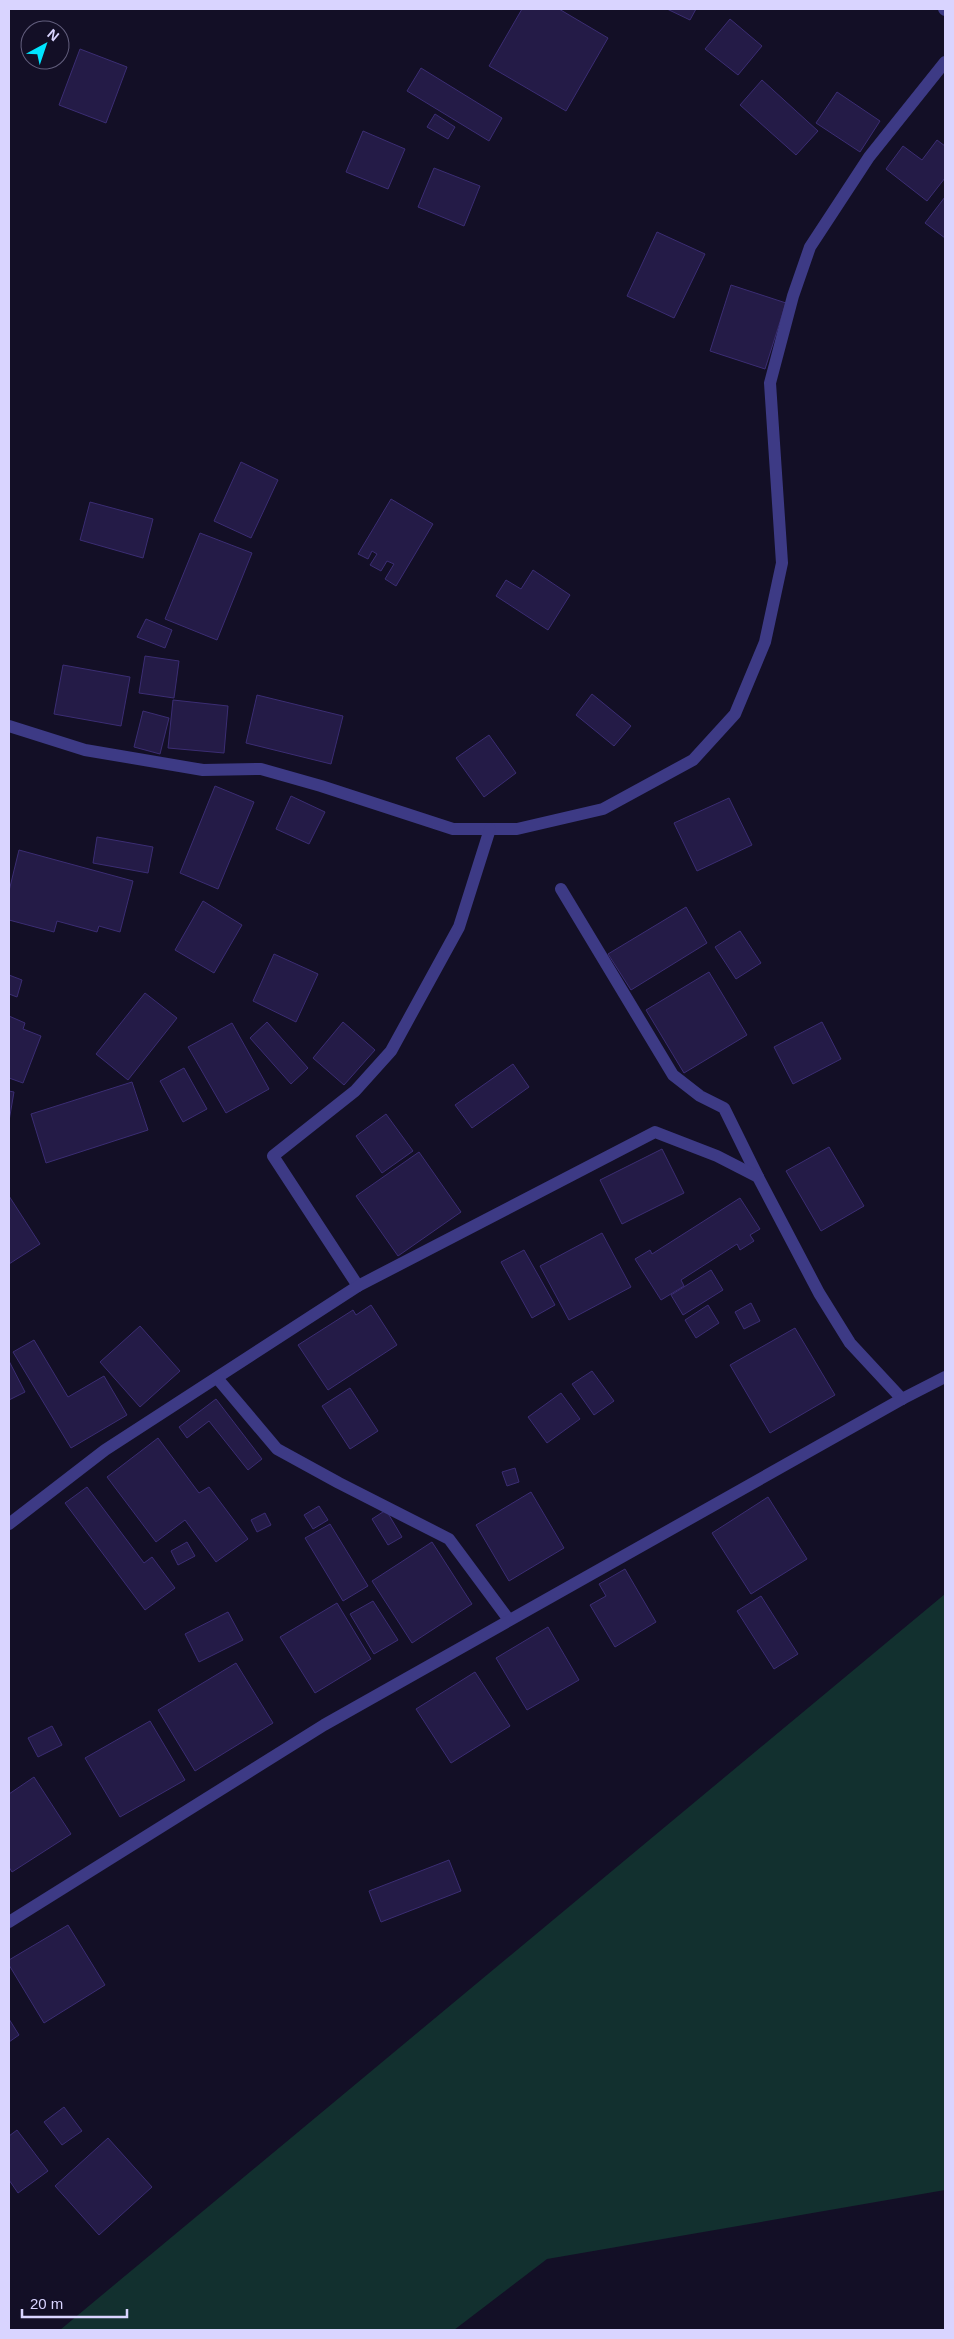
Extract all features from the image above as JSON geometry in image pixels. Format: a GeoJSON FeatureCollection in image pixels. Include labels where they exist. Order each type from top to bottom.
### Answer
{"type":"FeatureCollection","features":[{"type":"Feature","properties":{"kind":"street"},"geometry":{"type":"LineString","coordinates":[[9,726],[85,750],[203,770],[261,770],[321,786],[453,829],[517,829],[603,809],[693,760],[736,714],[765,642],[782,564],[770,382],[793,296],[810,247],[869,157],[945,62]]}},
{"type":"Feature","properties":{"kind":"street"},"geometry":{"type":"LineString","coordinates":[[358,1286],[273,1156],[355,1091],[391,1051],[459,927],[490,829]]}},
{"type":"Feature","properties":{"kind":"street"},"geometry":{"type":"LineString","coordinates":[[561,889],[673,1075],[700,1096],[724,1108],[819,1293],[850,1343],[902,1399]]}},
{"type":"Feature","properties":{"kind":"street"},"geometry":{"type":"LineString","coordinates":[[9,1524],[105,1450],[358,1286],[655,1132],[717,1156],[758,1177]]}},
{"type":"Feature","properties":{"kind":"street"},"geometry":{"type":"LineString","coordinates":[[9,1922],[324,1725],[902,1399],[945,1377]]}},
{"type":"Feature","properties":{"kind":"street"},"geometry":{"type":"LineString","coordinates":[[217,1378],[277,1449],[449,1539],[510,1620]]}},
{"type":"Feature","properties":{"kind":"green space"},"geometry":{"type":"Polygon","coordinates":[[[945,1594],[945,2190],[547,2259],[454,2330],[60,2330],[945,1594]]]}},
{"type":"Feature","properties":{"kind":"building"},"geometry":{"type":"Polygon","coordinates":[[[522,9],[559,9],[608,38],[566,111],[489,66],[522,9]]]}},
{"type":"Feature","properties":{"kind":"building"},"geometry":{"type":"Polygon","coordinates":[[[667,9],[696,9],[690,20],[667,9]]]}},
{"type":"Feature","properties":{"kind":"building"},"geometry":{"type":"Polygon","coordinates":[[[730,19],[762,46],[738,75],[705,49],[730,19]]]}},
{"type":"Feature","properties":{"kind":"building"},"geometry":{"type":"Polygon","coordinates":[[[80,49],[127,67],[106,123],[59,105],[80,49]]]}},
{"type":"Feature","properties":{"kind":"building"},"geometry":{"type":"Polygon","coordinates":[[[421,68],[502,118],[489,141],[407,91],[421,68]]]}},
{"type":"Feature","properties":{"kind":"building"},"geometry":{"type":"Polygon","coordinates":[[[762,80],[818,131],[796,155],[740,105],[762,80]]]}},
{"type":"Feature","properties":{"kind":"building"},"geometry":{"type":"Polygon","coordinates":[[[837,92],[880,121],[860,152],[816,123],[837,92]]]}},
{"type":"Feature","properties":{"kind":"building"},"geometry":{"type":"Polygon","coordinates":[[[435,114],[455,127],[448,139],[427,127],[435,114]]]}},
{"type":"Feature","properties":{"kind":"building"},"geometry":{"type":"Polygon","coordinates":[[[363,131],[405,149],[388,189],[346,172],[363,131]]]}},
{"type":"Feature","properties":{"kind":"building"},"geometry":{"type":"Polygon","coordinates":[[[937,140],[945,146],[945,178],[927,201],[886,169],[903,146],[922,160],[937,140]]]}},
{"type":"Feature","properties":{"kind":"building"},"geometry":{"type":"Polygon","coordinates":[[[434,168],[480,186],[464,226],[418,207],[434,168]]]}},
{"type":"Feature","properties":{"kind":"building"},"geometry":{"type":"Polygon","coordinates":[[[945,197],[945,238],[925,223],[945,197]]]}},
{"type":"Feature","properties":{"kind":"building"},"geometry":{"type":"Polygon","coordinates":[[[657,232],[705,254],[674,318],[627,296],[657,232]]]}},
{"type":"Feature","properties":{"kind":"building"},"geometry":{"type":"Polygon","coordinates":[[[731,285],[786,303],[765,369],[710,351],[731,285]]]}},
{"type":"Feature","properties":{"kind":"building"},"geometry":{"type":"Polygon","coordinates":[[[241,462],[278,480],[251,538],[214,521],[241,462]]]}},
{"type":"Feature","properties":{"kind":"building"},"geometry":{"type":"Polygon","coordinates":[[[391,499],[433,524],[396,586],[385,579],[394,564],[387,561],[381,571],[370,565],[377,554],[372,551],[368,559],[358,554],[391,499]]]}},
{"type":"Feature","properties":{"kind":"building"},"geometry":{"type":"Polygon","coordinates":[[[90,502],[153,519],[143,558],[80,540],[90,502]]]}},
{"type":"Feature","properties":{"kind":"building"},"geometry":{"type":"Polygon","coordinates":[[[200,533],[252,553],[217,640],[165,619],[200,533]]]}},
{"type":"Feature","properties":{"kind":"building"},"geometry":{"type":"Polygon","coordinates":[[[533,570],[570,595],[548,630],[496,596],[506,580],[521,589],[533,570]]]}},
{"type":"Feature","properties":{"kind":"building"},"geometry":{"type":"Polygon","coordinates":[[[146,619],[172,630],[165,648],[137,637],[146,619]]]}},
{"type":"Feature","properties":{"kind":"building"},"geometry":{"type":"Polygon","coordinates":[[[145,656],[179,661],[174,698],[139,693],[145,656]]]}},
{"type":"Feature","properties":{"kind":"building"},"geometry":{"type":"Polygon","coordinates":[[[63,665],[130,677],[121,726],[54,714],[63,665]]]}},
{"type":"Feature","properties":{"kind":"building"},"geometry":{"type":"Polygon","coordinates":[[[592,694],[631,726],[614,746],[576,715],[592,694]]]}},
{"type":"Feature","properties":{"kind":"building"},"geometry":{"type":"Polygon","coordinates":[[[257,695],[343,716],[331,764],[246,743],[257,695]]]}},
{"type":"Feature","properties":{"kind":"building"},"geometry":{"type":"Polygon","coordinates":[[[173,700],[228,706],[224,753],[168,748],[173,700]]]}},
{"type":"Feature","properties":{"kind":"building"},"geometry":{"type":"Polygon","coordinates":[[[143,711],[169,718],[160,754],[134,747],[143,711]]]}},
{"type":"Feature","properties":{"kind":"building"},"geometry":{"type":"Polygon","coordinates":[[[489,735],[516,773],[484,797],[456,758],[489,735]]]}},
{"type":"Feature","properties":{"kind":"building"},"geometry":{"type":"Polygon","coordinates":[[[215,786],[254,802],[218,889],[180,873],[215,786]]]}},
{"type":"Feature","properties":{"kind":"building"},"geometry":{"type":"Polygon","coordinates":[[[291,796],[325,812],[309,844],[276,829],[291,796]]]}},
{"type":"Feature","properties":{"kind":"building"},"geometry":{"type":"Polygon","coordinates":[[[729,798],[752,845],[697,871],[674,823],[729,798]]]}},
{"type":"Feature","properties":{"kind":"building"},"geometry":{"type":"Polygon","coordinates":[[[97,837],[153,847],[148,873],[93,863],[97,837]]]}},
{"type":"Feature","properties":{"kind":"building"},"geometry":{"type":"Polygon","coordinates":[[[19,850],[133,881],[120,932],[99,926],[97,932],[57,921],[54,932],[9,920],[9,891],[19,850]]]}},
{"type":"Feature","properties":{"kind":"building"},"geometry":{"type":"Polygon","coordinates":[[[203,901],[242,925],[214,973],[175,950],[203,901]]]}},
{"type":"Feature","properties":{"kind":"building"},"geometry":{"type":"Polygon","coordinates":[[[686,907],[707,943],[631,990],[608,954],[686,907]]]}},
{"type":"Feature","properties":{"kind":"building"},"geometry":{"type":"Polygon","coordinates":[[[740,931],[761,963],[736,979],[715,947],[740,931]]]}},
{"type":"Feature","properties":{"kind":"building"},"geometry":{"type":"Polygon","coordinates":[[[274,954],[318,974],[296,1022],[253,1001],[274,954]]]}},
{"type":"Feature","properties":{"kind":"building"},"geometry":{"type":"Polygon","coordinates":[[[709,972],[747,1035],[684,1073],[646,1010],[709,972]]]}},
{"type":"Feature","properties":{"kind":"building"},"geometry":{"type":"Polygon","coordinates":[[[9,975],[22,980],[17,997],[9,994],[9,975]]]}},
{"type":"Feature","properties":{"kind":"building"},"geometry":{"type":"Polygon","coordinates":[[[145,993],[177,1018],[128,1080],[96,1054],[145,993]]]}},
{"type":"Feature","properties":{"kind":"building"},"geometry":{"type":"Polygon","coordinates":[[[9,1016],[25,1023],[23,1029],[41,1036],[23,1083],[9,1078],[9,1016]]]}},
{"type":"Feature","properties":{"kind":"building"},"geometry":{"type":"Polygon","coordinates":[[[267,1022],[308,1068],[291,1084],[250,1038],[267,1022]]]}},
{"type":"Feature","properties":{"kind":"building"},"geometry":{"type":"Polygon","coordinates":[[[343,1022],[375,1050],[344,1085],[313,1058],[343,1022]]]}},
{"type":"Feature","properties":{"kind":"building"},"geometry":{"type":"Polygon","coordinates":[[[822,1022],[841,1059],[793,1084],[774,1047],[822,1022]]]}},
{"type":"Feature","properties":{"kind":"building"},"geometry":{"type":"Polygon","coordinates":[[[232,1023],[269,1089],[226,1113],[188,1047],[232,1023]]]}},
{"type":"Feature","properties":{"kind":"building"},"geometry":{"type":"Polygon","coordinates":[[[513,1064],[529,1087],[472,1128],[455,1105],[513,1064]]]}},
{"type":"Feature","properties":{"kind":"building"},"geometry":{"type":"Polygon","coordinates":[[[184,1068],[207,1109],[183,1122],[160,1081],[184,1068]]]}},
{"type":"Feature","properties":{"kind":"building"},"geometry":{"type":"Polygon","coordinates":[[[132,1082],[148,1130],[46,1163],[31,1114],[132,1082]]]}},
{"type":"Feature","properties":{"kind":"building"},"geometry":{"type":"Polygon","coordinates":[[[9,1091],[14,1092],[9,1121],[9,1091]]]}},
{"type":"Feature","properties":{"kind":"building"},"geometry":{"type":"Polygon","coordinates":[[[386,1114],[413,1151],[382,1173],[356,1136],[386,1114]]]}},
{"type":"Feature","properties":{"kind":"building"},"geometry":{"type":"Polygon","coordinates":[[[829,1147],[864,1206],[821,1231],[786,1171],[829,1147]]]}},
{"type":"Feature","properties":{"kind":"building"},"geometry":{"type":"Polygon","coordinates":[[[662,1149],[684,1193],[622,1224],[600,1180],[662,1149]]]}},
{"type":"Feature","properties":{"kind":"building"},"geometry":{"type":"Polygon","coordinates":[[[419,1152],[461,1212],[398,1256],[356,1196],[419,1152]]]}},
{"type":"Feature","properties":{"kind":"building"},"geometry":{"type":"Polygon","coordinates":[[[9,1196],[40,1244],[9,1264],[9,1196]]]}},
{"type":"Feature","properties":{"kind":"building"},"geometry":{"type":"Polygon","coordinates":[[[740,1198],[760,1229],[750,1235],[754,1241],[740,1250],[737,1244],[681,1280],[684,1286],[661,1300],[635,1259],[650,1250],[652,1254],[740,1198]]]}},
{"type":"Feature","properties":{"kind":"building"},"geometry":{"type":"Polygon","coordinates":[[[602,1233],[631,1287],[569,1320],[540,1266],[602,1233]]]}},
{"type":"Feature","properties":{"kind":"building"},"geometry":{"type":"Polygon","coordinates":[[[524,1250],[555,1305],[532,1318],[501,1262],[524,1250]]]}},
{"type":"Feature","properties":{"kind":"building"},"geometry":{"type":"Polygon","coordinates":[[[711,1270],[723,1290],[683,1315],[671,1295],[711,1270]]]}},
{"type":"Feature","properties":{"kind":"building"},"geometry":{"type":"Polygon","coordinates":[[[751,1303],[760,1321],[744,1329],[735,1312],[751,1303]]]}},
{"type":"Feature","properties":{"kind":"building"},"geometry":{"type":"Polygon","coordinates":[[[371,1305],[397,1345],[328,1390],[298,1345],[353,1310],[356,1315],[371,1305]]]}},
{"type":"Feature","properties":{"kind":"building"},"geometry":{"type":"Polygon","coordinates":[[[708,1305],[719,1323],[696,1338],[685,1320],[708,1305]]]}},
{"type":"Feature","properties":{"kind":"building"},"geometry":{"type":"Polygon","coordinates":[[[140,1326],[180,1371],[140,1407],[100,1362],[140,1326]]]}},
{"type":"Feature","properties":{"kind":"building"},"geometry":{"type":"Polygon","coordinates":[[[795,1328],[835,1395],[770,1433],[730,1365],[795,1328]]]}},
{"type":"Feature","properties":{"kind":"building"},"geometry":{"type":"Polygon","coordinates":[[[34,1340],[68,1397],[104,1376],[127,1415],[71,1448],[13,1352],[34,1340]]]}},
{"type":"Feature","properties":{"kind":"building"},"geometry":{"type":"Polygon","coordinates":[[[9,1361],[25,1392],[9,1400],[9,1361]]]}},
{"type":"Feature","properties":{"kind":"building"},"geometry":{"type":"Polygon","coordinates":[[[592,1371],[614,1401],[594,1415],[572,1384],[592,1371]]]}},
{"type":"Feature","properties":{"kind":"building"},"geometry":{"type":"Polygon","coordinates":[[[350,1388],[378,1431],[350,1449],[322,1406],[350,1388]]]}},
{"type":"Feature","properties":{"kind":"building"},"geometry":{"type":"Polygon","coordinates":[[[561,1393],[580,1419],[547,1443],[528,1417],[561,1393]]]}},
{"type":"Feature","properties":{"kind":"building"},"geometry":{"type":"Polygon","coordinates":[[[216,1399],[262,1459],[248,1470],[209,1421],[187,1438],[179,1427],[216,1399]]]}},
{"type":"Feature","properties":{"kind":"building"},"geometry":{"type":"Polygon","coordinates":[[[158,1438],[199,1493],[209,1487],[248,1539],[216,1562],[185,1520],[156,1542],[107,1477],[158,1438]]]}},
{"type":"Feature","properties":{"kind":"building"},"geometry":{"type":"Polygon","coordinates":[[[515,1468],[519,1482],[507,1486],[502,1472],[515,1468]]]}},
{"type":"Feature","properties":{"kind":"building"},"geometry":{"type":"Polygon","coordinates":[[[87,1487],[144,1563],[152,1557],[175,1588],[145,1610],[65,1503],[87,1487]]]}},
{"type":"Feature","properties":{"kind":"building"},"geometry":{"type":"Polygon","coordinates":[[[531,1492],[564,1548],[509,1581],[476,1525],[531,1492]]]}},
{"type":"Feature","properties":{"kind":"building"},"geometry":{"type":"Polygon","coordinates":[[[768,1497],[807,1559],[751,1594],[712,1533],[768,1497]]]}},
{"type":"Feature","properties":{"kind":"building"},"geometry":{"type":"Polygon","coordinates":[[[319,1506],[328,1520],[313,1529],[304,1515],[319,1506]]]}},
{"type":"Feature","properties":{"kind":"building"},"geometry":{"type":"Polygon","coordinates":[[[386,1510],[402,1537],[388,1545],[372,1519],[386,1510]]]}},
{"type":"Feature","properties":{"kind":"building"},"geometry":{"type":"Polygon","coordinates":[[[265,1513],[271,1525],[257,1532],[251,1520],[265,1513]]]}},
{"type":"Feature","properties":{"kind":"building"},"geometry":{"type":"Polygon","coordinates":[[[330,1524],[368,1586],[343,1601],[305,1538],[330,1524]]]}},
{"type":"Feature","properties":{"kind":"building"},"geometry":{"type":"Polygon","coordinates":[[[187,1542],[195,1556],[178,1565],[171,1551],[187,1542]]]}},
{"type":"Feature","properties":{"kind":"building"},"geometry":{"type":"Polygon","coordinates":[[[432,1542],[472,1604],[412,1643],[372,1581],[432,1542]]]}},
{"type":"Feature","properties":{"kind":"building"},"geometry":{"type":"Polygon","coordinates":[[[625,1569],[656,1622],[615,1647],[590,1605],[606,1596],[599,1584],[625,1569]]]}},
{"type":"Feature","properties":{"kind":"building"},"geometry":{"type":"Polygon","coordinates":[[[761,1596],[798,1654],[774,1669],[737,1611],[761,1596]]]}},
{"type":"Feature","properties":{"kind":"building"},"geometry":{"type":"Polygon","coordinates":[[[373,1601],[398,1640],[374,1654],[350,1614],[373,1601]]]}},
{"type":"Feature","properties":{"kind":"building"},"geometry":{"type":"Polygon","coordinates":[[[337,1603],[371,1659],[315,1693],[280,1637],[337,1603]]]}},
{"type":"Feature","properties":{"kind":"building"},"geometry":{"type":"Polygon","coordinates":[[[228,1612],[243,1640],[199,1662],[185,1634],[228,1612]]]}},
{"type":"Feature","properties":{"kind":"building"},"geometry":{"type":"Polygon","coordinates":[[[548,1627],[579,1680],[527,1710],[496,1658],[548,1627]]]}},
{"type":"Feature","properties":{"kind":"building"},"geometry":{"type":"Polygon","coordinates":[[[236,1663],[273,1723],[195,1771],[158,1710],[236,1663]]]}},
{"type":"Feature","properties":{"kind":"building"},"geometry":{"type":"Polygon","coordinates":[[[475,1672],[510,1726],[451,1763],[416,1709],[475,1672]]]}},
{"type":"Feature","properties":{"kind":"building"},"geometry":{"type":"Polygon","coordinates":[[[150,1721],[185,1780],[120,1817],[85,1758],[150,1721]]]}},
{"type":"Feature","properties":{"kind":"building"},"geometry":{"type":"Polygon","coordinates":[[[52,1726],[62,1745],[38,1757],[28,1738],[52,1726]]]}},
{"type":"Feature","properties":{"kind":"building"},"geometry":{"type":"Polygon","coordinates":[[[34,1777],[71,1834],[12,1872],[9,1867],[9,1794],[34,1777]]]}},
{"type":"Feature","properties":{"kind":"building"},"geometry":{"type":"Polygon","coordinates":[[[449,1860],[461,1891],[381,1922],[369,1891],[449,1860]]]}},
{"type":"Feature","properties":{"kind":"building"},"geometry":{"type":"Polygon","coordinates":[[[68,1925],[105,1985],[44,2023],[9,1965],[9,1960],[68,1925]]]}},
{"type":"Feature","properties":{"kind":"building"},"geometry":{"type":"Polygon","coordinates":[[[9,2019],[19,2035],[9,2042],[9,2019]]]}},
{"type":"Feature","properties":{"kind":"building"},"geometry":{"type":"Polygon","coordinates":[[[64,2107],[82,2131],[62,2145],[44,2122],[64,2107]]]}},
{"type":"Feature","properties":{"kind":"building"},"geometry":{"type":"Polygon","coordinates":[[[17,2130],[48,2171],[18,2193],[9,2180],[9,2136],[17,2130]]]}},
{"type":"Feature","properties":{"kind":"building"},"geometry":{"type":"Polygon","coordinates":[[[108,2138],[152,2187],[99,2235],[55,2186],[108,2138]]]}}]}
